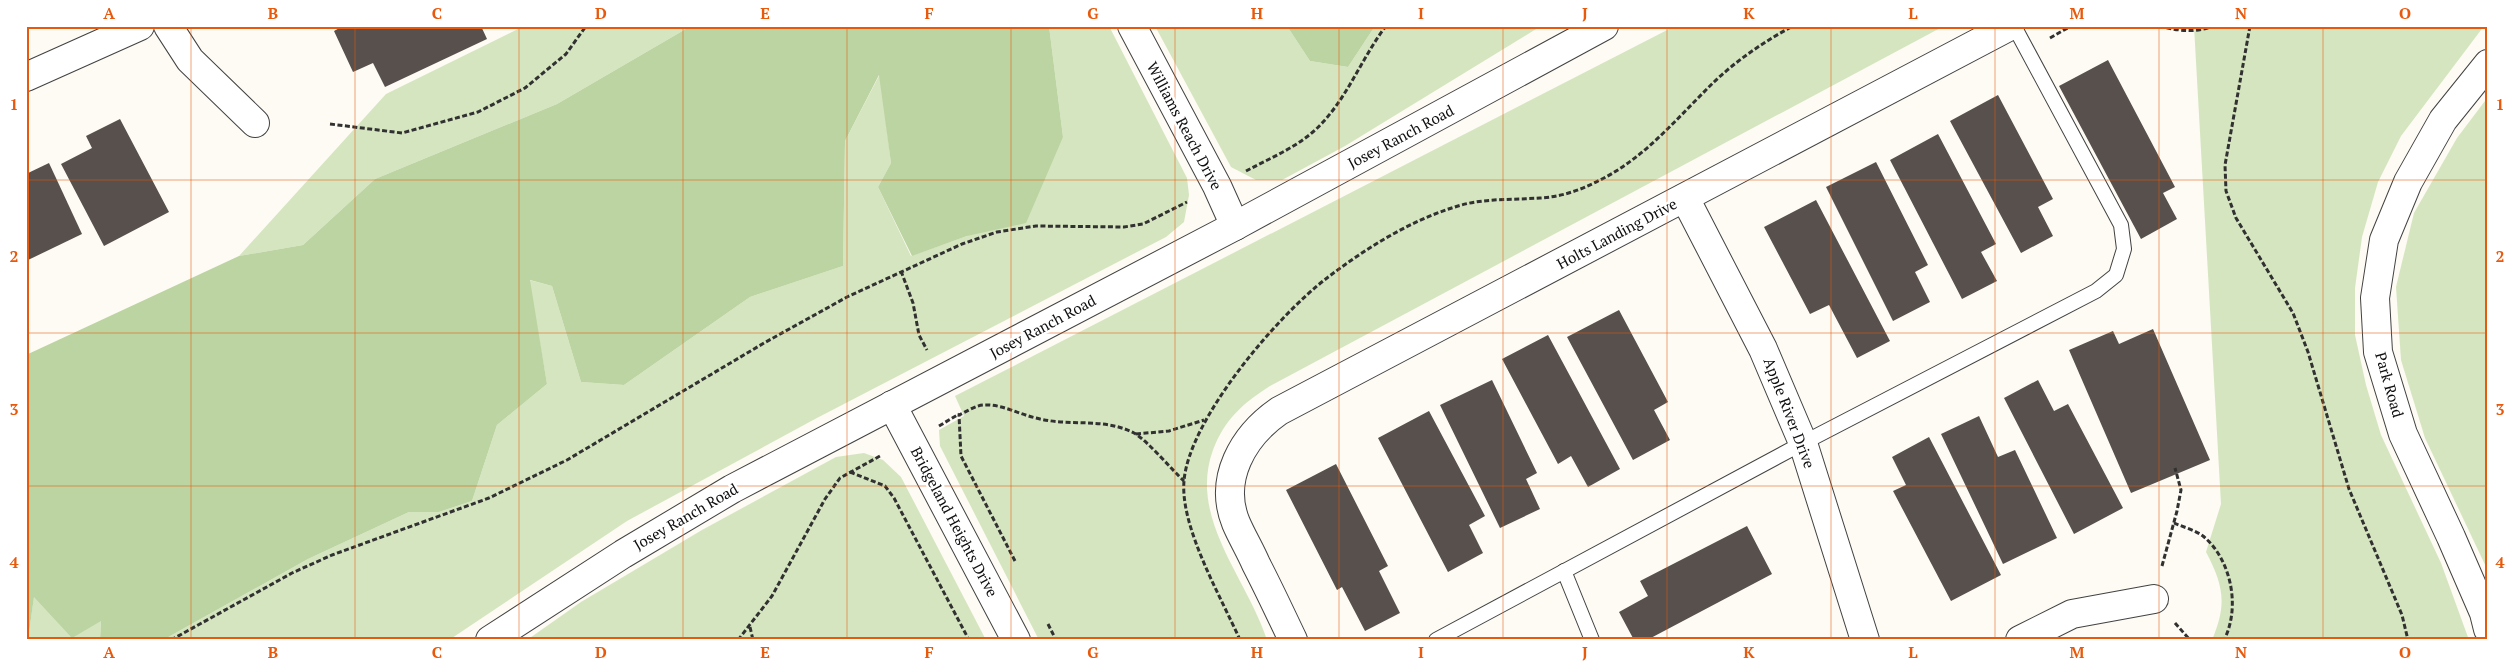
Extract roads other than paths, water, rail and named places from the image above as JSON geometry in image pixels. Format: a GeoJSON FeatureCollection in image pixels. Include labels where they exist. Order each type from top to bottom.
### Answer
{"type":"FeatureCollection","features":[{"type":"Feature","properties":{"kind":"street"},"geometry":{"type":"LineString","coordinates":[[26,77],[140,26]]}},
{"type":"Feature","properties":{"kind":"street"},"geometry":{"type":"LineString","coordinates":[[168,26],[190,60],[255,123]]}},
{"type":"Feature","properties":{"kind":"street","name":"Williams Reach Drive"},"geometry":{"type":"LineString","coordinates":[[1132,26],[1217,186],[1235,226]]}},
{"type":"Feature","properties":{"kind":"street","name":"Josey Ranch Road"},"geometry":{"type":"LineString","coordinates":[[490,640],[623,554],[724,494],[1235,226],[1604,26]]}},
{"type":"Feature","properties":{"kind":"street","name":"Holts Landing Drive"},"geometry":{"type":"LineString","coordinates":[[1293,640],[1236,522],[1230,498],[1232,475],[1237,457],[1264,421],[1279,411],[2010,26]]}},
{"type":"Feature","properties":{"kind":"street","name":"Park Road"},"geometry":{"type":"LineString","coordinates":[[2488,64],[2443,120],[2408,182],[2384,240],[2375,298],[2378,352],[2403,434],[2451,537],[2484,613],[2488,629]]}},
{"type":"Feature","properties":{"kind":"street","name":"Apple River Drive"},"geometry":{"type":"LineString","coordinates":[[1685,198],[1763,349],[1803,443],[1865,640]]}},
{"type":"Feature","properties":{"kind":"street","name":"Bridgeland Heights Drive"},"geometry":{"type":"LineString","coordinates":[[892,405],[1016,640]]}},
{"type":"Feature","properties":{"kind":"street"},"geometry":{"type":"LineString","coordinates":[[2020,640],[2072,614],[2154,599]]}},
{"type":"Feature","properties":{"kind":"lane"},"geometry":{"type":"LineString","coordinates":[[1436,640],[1803,443],[2096,291],[2116,275],[2124,249],[2121,225],[2014,26]]}},
{"type":"Feature","properties":{"kind":"lane"},"geometry":{"type":"LineString","coordinates":[[1564,571],[1592,640]]}}]}
